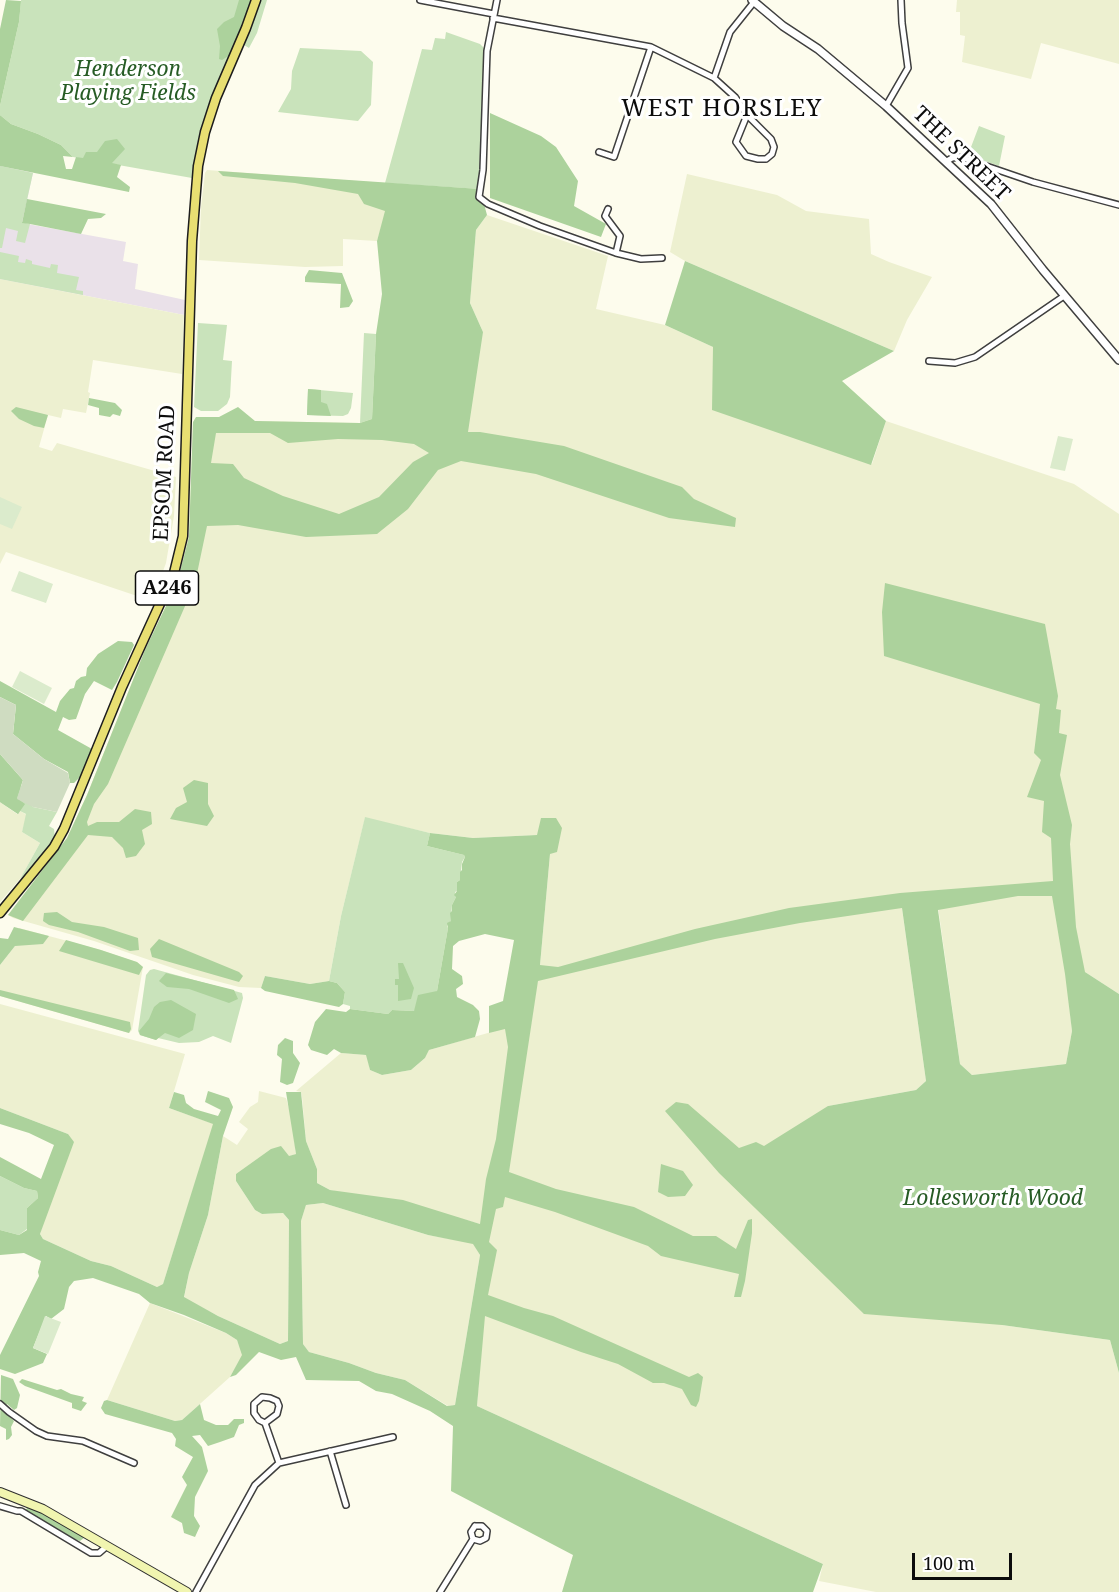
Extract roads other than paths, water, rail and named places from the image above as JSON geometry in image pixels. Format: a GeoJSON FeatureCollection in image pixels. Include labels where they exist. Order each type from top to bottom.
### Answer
{"type":"FeatureCollection","features":[{"type":"Feature","properties":{"kind":"main road","name":"EPSOM ROAD"},"geometry":{"type":"LineString","coordinates":[[0,913],[54,847],[64,829],[123,687],[174,573],[183,526],[192,241],[198,166],[212,109],[256,0]]}},
{"type":"Feature","properties":{"kind":"main road"},"geometry":{"type":"LineString","coordinates":[[0,1492],[27,1502],[187,1592]]}},
{"type":"Feature","properties":{"kind":"street"},"geometry":{"type":"LineString","coordinates":[[420,0],[651,47],[714,78],[735,97],[747,115],[771,139],[774,147],[772,154],[766,159],[746,156],[736,142],[747,115]]}},
{"type":"Feature","properties":{"kind":"street"},"geometry":{"type":"LineString","coordinates":[[497,0],[487,51],[483,170],[479,197],[488,204],[540,226],[616,253],[641,259],[662,258]]}},
{"type":"Feature","properties":{"kind":"street"},"geometry":{"type":"LineString","coordinates":[[886,106],[908,68],[902,23],[902,0]]}},
{"type":"Feature","properties":{"kind":"street"},"geometry":{"type":"LineString","coordinates":[[714,78],[730,32],[753,1]]}},
{"type":"Feature","properties":{"kind":"street","name":"THE STREET"},"geometry":{"type":"LineString","coordinates":[[753,1],[783,26],[818,49],[948,161],[1002,216],[1064,296],[1119,360]]}},
{"type":"Feature","properties":{"kind":"street"},"geometry":{"type":"LineString","coordinates":[[599,152],[614,157],[651,47]]}},
{"type":"Feature","properties":{"kind":"street"},"geometry":{"type":"LineString","coordinates":[[948,161],[952,158],[960,158],[1033,182],[1119,205]]}},
{"type":"Feature","properties":{"kind":"street"},"geometry":{"type":"LineString","coordinates":[[608,208],[605,216],[620,236],[616,253]]}},
{"type":"Feature","properties":{"kind":"street"},"geometry":{"type":"LineString","coordinates":[[929,361],[955,363],[975,357],[1064,296]]}},
{"type":"Feature","properties":{"kind":"street"},"geometry":{"type":"LineString","coordinates":[[266,1423],[277,1413],[279,1406],[277,1401],[262,1397],[254,1404],[254,1413],[259,1420],[266,1423],[279,1463]]}},
{"type":"Feature","properties":{"kind":"street"},"geometry":{"type":"LineString","coordinates":[[0,1404],[36,1431],[47,1436],[83,1441],[134,1462]]}},
{"type":"Feature","properties":{"kind":"street"},"geometry":{"type":"LineString","coordinates":[[196,1592],[255,1485],[279,1463],[393,1437]]}},
{"type":"Feature","properties":{"kind":"street"},"geometry":{"type":"LineString","coordinates":[[330,1451],[346,1505]]}},
{"type":"Feature","properties":{"kind":"street"},"geometry":{"type":"LineString","coordinates":[[21,1510],[27,1502]]}},
{"type":"Feature","properties":{"kind":"street"},"geometry":{"type":"LineString","coordinates":[[0,1506],[21,1510],[91,1553],[99,1554],[107,1546]]}},
{"type":"Feature","properties":{"kind":"street"},"geometry":{"type":"LineString","coordinates":[[440,1592],[473,1539]]}},
{"type":"Feature","properties":{"kind":"district","name":"WEST HORSLEY"},"geometry":{"type":"Point","coordinates":[722,109]}},
{"type":"Feature","properties":{"kind":"park label","name":"Henderson Playing Fields"},"geometry":{"type":"Point","coordinates":[128,82]}},
{"type":"Feature","properties":{"kind":"park label","name":"Lollesworth Wood"},"geometry":{"type":"Point","coordinates":[993,1199]}}]}
